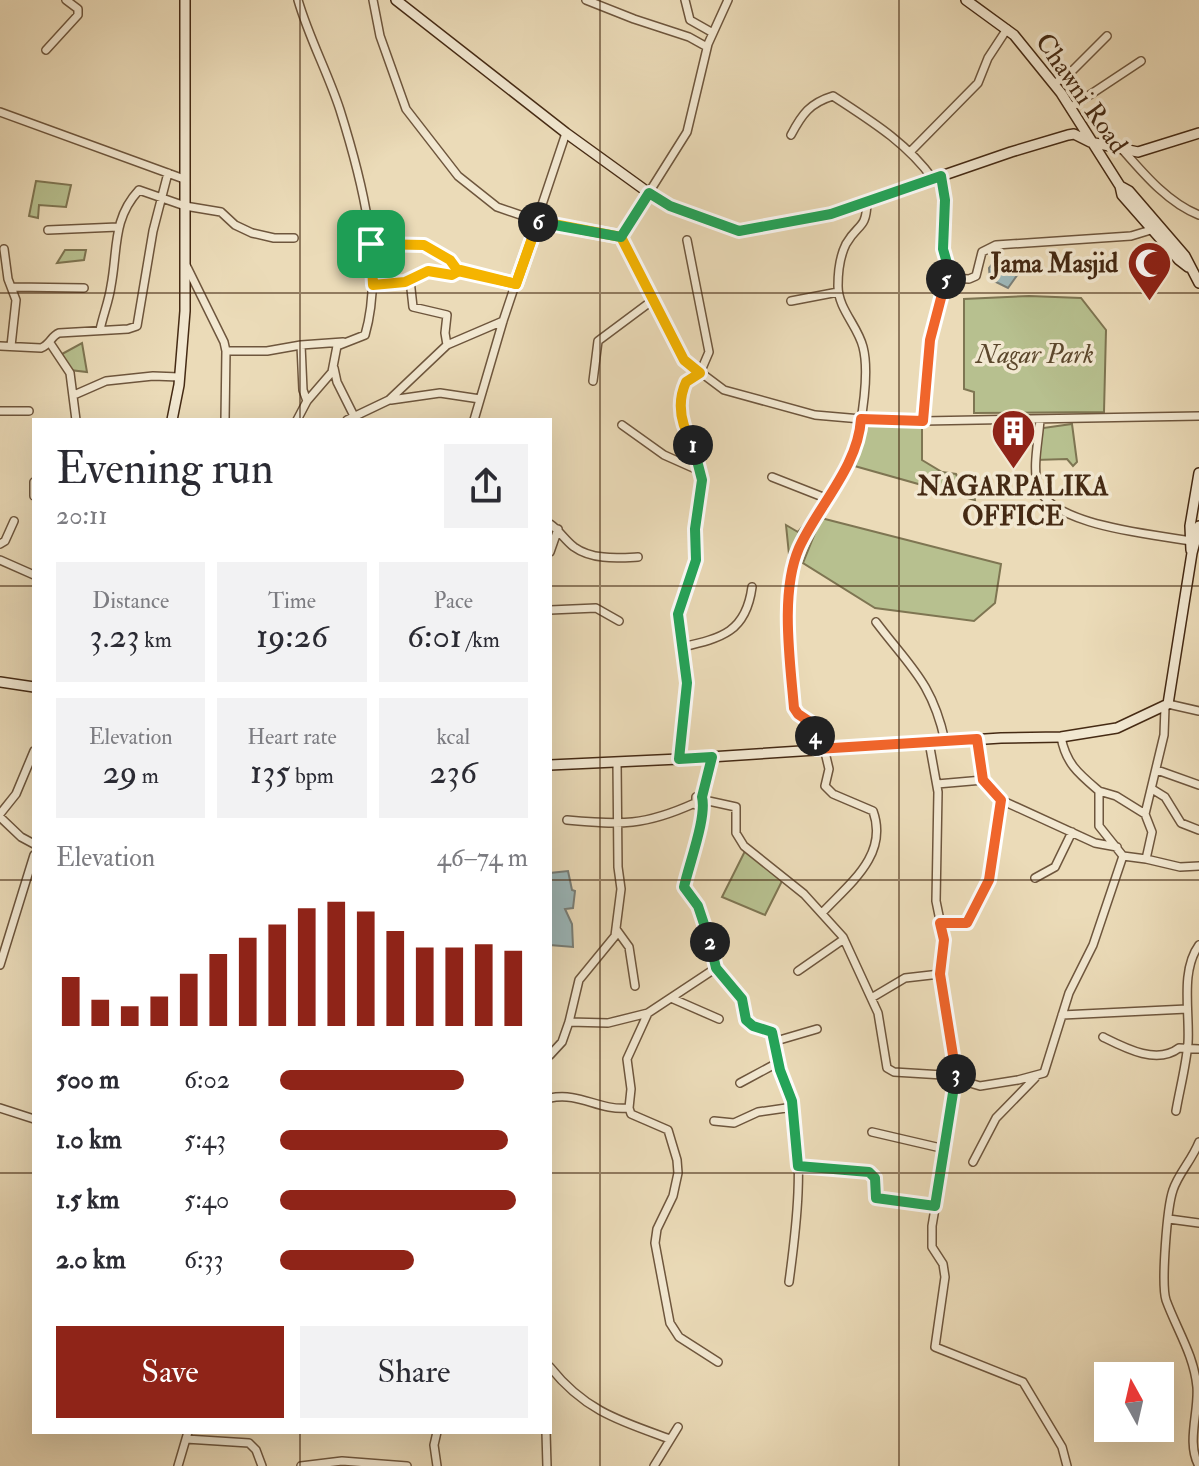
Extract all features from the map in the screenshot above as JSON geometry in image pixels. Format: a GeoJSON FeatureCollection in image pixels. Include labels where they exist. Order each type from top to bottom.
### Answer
{"type":"FeatureCollection","features":[{"type":"Feature","properties":{"kind":"street"},"geometry":{"type":"LineString","coordinates":[[46,50],[78,15],[78,9],[66,0]]}},
{"type":"Feature","properties":{"kind":"street"},"geometry":{"type":"LineString","coordinates":[[172,418],[184,327],[185,0]]}},
{"type":"Feature","properties":{"kind":"street"},"geometry":{"type":"LineString","coordinates":[[226,351],[267,351],[359,339],[365,335],[372,303],[368,221],[340,110],[298,0]]}},
{"type":"Feature","properties":{"kind":"street"},"geometry":{"type":"LineString","coordinates":[[373,0],[392,72],[406,109],[458,176],[497,207],[538,221],[621,237]]}},
{"type":"Feature","properties":{"kind":"street"},"geometry":{"type":"LineString","coordinates":[[396,0],[566,133],[649,193],[670,206],[739,231],[818,217],[867,203],[1068,135],[1122,149],[1148,151],[1199,133]]}},
{"type":"Feature","properties":{"kind":"street"},"geometry":{"type":"LineString","coordinates":[[586,0],[685,35],[707,47]]}},
{"type":"Feature","properties":{"kind":"street"},"geometry":{"type":"LineString","coordinates":[[685,0],[690,20],[713,33]]}},
{"type":"Feature","properties":{"kind":"street"},"geometry":{"type":"LineString","coordinates":[[621,237],[687,132],[707,47],[728,0]]}},
{"type":"Feature","properties":{"kind":"street","name":"Chawni Road"},"geometry":{"type":"LineString","coordinates":[[966,0],[1007,29],[1054,84],[1120,186],[1122,195],[1156,229],[1199,283]]}},
{"type":"Feature","properties":{"kind":"street"},"geometry":{"type":"LineString","coordinates":[[911,151],[978,83],[988,58],[1007,29]]}},
{"type":"Feature","properties":{"kind":"street"},"geometry":{"type":"LineString","coordinates":[[1054,84],[1072,71],[1107,36]]}},
{"type":"Feature","properties":{"kind":"street"},"geometry":{"type":"LineString","coordinates":[[1070,108],[1141,61]]}},
{"type":"Feature","properties":{"kind":"street"},"geometry":{"type":"LineString","coordinates":[[791,135],[803,113],[813,103],[833,96],[887,131],[937,178],[945,200],[943,249],[947,278],[930,340],[923,421]]}},
{"type":"Feature","properties":{"kind":"street"},"geometry":{"type":"LineString","coordinates":[[0,112],[184,179]]}},
{"type":"Feature","properties":{"kind":"street"},"geometry":{"type":"LineString","coordinates":[[475,418],[503,321],[566,133]]}},
{"type":"Feature","properties":{"kind":"street"},"geometry":{"type":"LineString","coordinates":[[1122,149],[1182,207],[1199,215]]}},
{"type":"Feature","properties":{"kind":"street"},"geometry":{"type":"LineString","coordinates":[[0,346],[41,348],[59,333],[128,329],[139,324],[153,231],[168,173]]}},
{"type":"Feature","properties":{"kind":"street"},"geometry":{"type":"LineString","coordinates":[[100,330],[111,286],[118,227],[139,190],[185,206],[221,212],[235,225],[252,233],[294,238]]}},
{"type":"Feature","properties":{"kind":"street"},"geometry":{"type":"LineString","coordinates":[[822,913],[869,862],[877,837],[873,811],[833,794],[825,786],[829,769],[813,724],[794,708],[788,601],[791,570],[800,546],[853,448],[861,419],[865,362],[863,345],[838,292],[838,270],[845,246],[866,221],[867,203]]}},
{"type":"Feature","properties":{"kind":"street"},"geometry":{"type":"LineString","coordinates":[[48,230],[118,227]]}},
{"type":"Feature","properties":{"kind":"street"},"geometry":{"type":"LineString","coordinates":[[947,278],[969,279],[976,276],[982,252],[996,245],[1131,236],[1156,229]]}},
{"type":"Feature","properties":{"kind":"street"},"geometry":{"type":"LineString","coordinates":[[621,237],[684,360],[724,390],[815,415],[861,419],[923,421],[1199,416]]}},
{"type":"Feature","properties":{"kind":"street"},"geometry":{"type":"LineString","coordinates":[[679,759],[687,683],[678,614],[696,560],[695,529],[702,480],[694,445],[683,426],[680,407],[686,382],[700,373],[709,352],[687,240]]}},
{"type":"Feature","properties":{"kind":"street"},"geometry":{"type":"LineString","coordinates":[[371,244],[424,245],[450,260],[458,271],[516,284]]}},
{"type":"Feature","properties":{"kind":"street"},"geometry":{"type":"LineString","coordinates":[[4,249],[8,279],[13,287],[16,319],[11,346]]}},
{"type":"Feature","properties":{"kind":"street"},"geometry":{"type":"LineString","coordinates":[[185,264],[220,332],[226,351],[225,418]]}},
{"type":"Feature","properties":{"kind":"street"},"geometry":{"type":"LineString","coordinates":[[373,285],[410,280],[425,271],[452,275],[458,271]]}},
{"type":"Feature","properties":{"kind":"street"},"geometry":{"type":"LineString","coordinates":[[410,280],[413,307],[447,315],[447,345]]}},
{"type":"Feature","properties":{"kind":"street"},"geometry":{"type":"LineString","coordinates":[[13,287],[84,288]]}},
{"type":"Feature","properties":{"kind":"street"},"geometry":{"type":"LineString","coordinates":[[791,301],[838,292]]}},
{"type":"Feature","properties":{"kind":"street"},"geometry":{"type":"LineString","coordinates":[[593,381],[598,341],[653,300]]}},
{"type":"Feature","properties":{"kind":"street"},"geometry":{"type":"LineString","coordinates":[[355,418],[389,400],[447,345],[503,321]]}},
{"type":"Feature","properties":{"kind":"street"},"geometry":{"type":"LineString","coordinates":[[345,341],[337,346],[334,368],[353,418]]}},
{"type":"Feature","properties":{"kind":"street"},"geometry":{"type":"LineString","coordinates":[[50,343],[70,373],[76,418]]}},
{"type":"Feature","properties":{"kind":"street"},"geometry":{"type":"LineString","coordinates":[[301,345],[303,390],[307,401]]}},
{"type":"Feature","properties":{"kind":"street"},"geometry":{"type":"LineString","coordinates":[[298,418],[307,401],[334,368]]}},
{"type":"Feature","properties":{"kind":"street"},"geometry":{"type":"LineString","coordinates":[[74,395],[106,381],[146,376],[179,377]]}},
{"type":"Feature","properties":{"kind":"street"},"geometry":{"type":"LineString","coordinates":[[389,400],[440,393],[480,399]]}},
{"type":"Feature","properties":{"kind":"street"},"geometry":{"type":"LineString","coordinates":[[0,411],[29,411]]}},
{"type":"Feature","properties":{"kind":"street"},"geometry":{"type":"LineString","coordinates":[[1040,419],[1036,483],[1040,493],[1052,505],[1080,520],[1195,541]]}},
{"type":"Feature","properties":{"kind":"street"},"geometry":{"type":"LineString","coordinates":[[622,425],[664,455],[700,471]]}},
{"type":"Feature","properties":{"kind":"street"},"geometry":{"type":"LineString","coordinates":[[1195,541],[1199,473]]}},
{"type":"Feature","properties":{"kind":"street"},"geometry":{"type":"LineString","coordinates":[[772,477],[828,499]]}},
{"type":"Feature","properties":{"kind":"street"},"geometry":{"type":"LineString","coordinates":[[0,544],[5,541],[14,521]]}},
{"type":"Feature","properties":{"kind":"street"},"geometry":{"type":"LineString","coordinates":[[552,525],[583,552],[600,557],[638,557]]}},
{"type":"Feature","properties":{"kind":"street"},"geometry":{"type":"LineString","coordinates":[[1146,859],[1152,832],[1145,814],[1164,735],[1192,553],[1199,526]]}},
{"type":"Feature","properties":{"kind":"street"},"geometry":{"type":"LineString","coordinates":[[552,546],[558,529]]}},
{"type":"Feature","properties":{"kind":"street"},"geometry":{"type":"LineString","coordinates":[[0,560],[32,574]]}},
{"type":"Feature","properties":{"kind":"street"},"geometry":{"type":"LineString","coordinates":[[682,647],[712,639],[738,625],[746,615],[752,587]]}},
{"type":"Feature","properties":{"kind":"street"},"geometry":{"type":"LineString","coordinates":[[552,610],[596,608],[619,621]]}},
{"type":"Feature","properties":{"kind":"street"},"geometry":{"type":"LineString","coordinates":[[876,622],[914,667],[933,699],[945,741]]}},
{"type":"Feature","properties":{"kind":"street"},"geometry":{"type":"LineString","coordinates":[[0,682],[32,687]]}},
{"type":"Feature","properties":{"kind":"street"},"geometry":{"type":"LineString","coordinates":[[552,765],[977,739],[1061,737],[1117,728],[1167,706],[1199,711]]}},
{"type":"Feature","properties":{"kind":"street"},"geometry":{"type":"LineString","coordinates":[[1061,737],[1063,751],[1073,770],[1099,791],[1116,796],[1145,814]]}},
{"type":"Feature","properties":{"kind":"street"},"geometry":{"type":"LineString","coordinates":[[977,739],[983,780],[1001,800],[1102,846],[1117,847]]}},
{"type":"Feature","properties":{"kind":"street"},"geometry":{"type":"LineString","coordinates":[[929,742],[937,784],[936,901],[944,940],[940,974],[957,1080],[935,1206],[932,1247],[943,1264],[945,1277],[935,1347],[1023,1382],[1062,1447],[1067,1466]]}},
{"type":"Feature","properties":{"kind":"street"},"geometry":{"type":"LineString","coordinates":[[32,756],[16,794],[0,816],[21,837],[32,843]]}},
{"type":"Feature","properties":{"kind":"street"},"geometry":{"type":"LineString","coordinates":[[712,757],[701,801],[698,835],[684,887],[698,906],[716,968],[742,999],[749,1023],[772,1032],[776,1041],[793,1107],[798,1166],[789,1282]]}},
{"type":"Feature","properties":{"kind":"street"},"geometry":{"type":"LineString","coordinates":[[552,1053],[562,1042],[577,983],[610,945],[616,929],[621,889],[617,762]]}},
{"type":"Feature","properties":{"kind":"street"},"geometry":{"type":"LineString","coordinates":[[1157,770],[1199,785]]}},
{"type":"Feature","properties":{"kind":"street"},"geometry":{"type":"LineString","coordinates":[[937,784],[983,780]]}},
{"type":"Feature","properties":{"kind":"street"},"geometry":{"type":"LineString","coordinates":[[1152,789],[1165,797],[1181,823],[1199,830]]}},
{"type":"Feature","properties":{"kind":"street"},"geometry":{"type":"LineString","coordinates":[[1099,791],[1099,826],[1123,856],[1180,867],[1199,866]]}},
{"type":"Feature","properties":{"kind":"street"},"geometry":{"type":"LineString","coordinates":[[940,923],[967,923],[979,902],[989,880],[1001,800]]}},
{"type":"Feature","properties":{"kind":"street"},"geometry":{"type":"LineString","coordinates":[[567,820],[635,823],[666,816],[701,801],[736,807],[736,833],[744,846],[804,894],[844,939],[873,997],[887,1068],[894,1072],[936,1074],[987,1086],[1044,1073],[1076,975],[1093,945],[1123,856]]}},
{"type":"Feature","properties":{"kind":"street"},"geometry":{"type":"LineString","coordinates":[[1035,878],[1055,867],[1072,832]]}},
{"type":"Feature","properties":{"kind":"street"},"geometry":{"type":"LineString","coordinates":[[0,965],[32,861]]}},
{"type":"Feature","properties":{"kind":"street"},"geometry":{"type":"LineString","coordinates":[[616,929],[629,947],[635,986]]}},
{"type":"Feature","properties":{"kind":"street"},"geometry":{"type":"LineString","coordinates":[[798,971],[844,939]]}},
{"type":"Feature","properties":{"kind":"street"},"geometry":{"type":"LineString","coordinates":[[1176,1111],[1187,1048],[1190,974],[1199,945]]}},
{"type":"Feature","properties":{"kind":"street"},"geometry":{"type":"LineString","coordinates":[[569,1022],[608,1023],[648,1013],[716,968]]}},
{"type":"Feature","properties":{"kind":"street"},"geometry":{"type":"LineString","coordinates":[[873,997],[905,978],[940,974]]}},
{"type":"Feature","properties":{"kind":"street"},"geometry":{"type":"LineString","coordinates":[[671,998],[719,1019]]}},
{"type":"Feature","properties":{"kind":"street"},"geometry":{"type":"LineString","coordinates":[[1062,1015],[1187,1009]]}},
{"type":"Feature","properties":{"kind":"street"},"geometry":{"type":"LineString","coordinates":[[648,1013],[627,1058],[631,1089],[629,1108],[631,1114],[668,1130],[677,1160],[676,1187],[661,1217],[655,1243],[673,1331],[718,1362]]}},
{"type":"Feature","properties":{"kind":"street"},"geometry":{"type":"LineString","coordinates":[[776,1041],[817,1029]]}},
{"type":"Feature","properties":{"kind":"street"},"geometry":{"type":"LineString","coordinates":[[1103,1037],[1122,1047],[1159,1056],[1171,1054],[1179,1048],[1199,1049]]}},
{"type":"Feature","properties":{"kind":"street"},"geometry":{"type":"LineString","coordinates":[[740,1083],[779,1062]]}},
{"type":"Feature","properties":{"kind":"street"},"geometry":{"type":"LineString","coordinates":[[973,1162],[996,1118],[1037,1075]]}},
{"type":"Feature","properties":{"kind":"street"},"geometry":{"type":"LineString","coordinates":[[552,1098],[571,1096],[604,1108],[629,1108]]}},
{"type":"Feature","properties":{"kind":"street"},"geometry":{"type":"LineString","coordinates":[[714,1121],[734,1123],[758,1112],[793,1107]]}},
{"type":"Feature","properties":{"kind":"street"},"geometry":{"type":"LineString","coordinates":[[0,1108],[32,1118]]}},
{"type":"Feature","properties":{"kind":"street"},"geometry":{"type":"LineString","coordinates":[[872,1132],[945,1149]]}},
{"type":"Feature","properties":{"kind":"street"},"geometry":{"type":"LineString","coordinates":[[1198,1147],[1173,1188],[1165,1296],[1193,1363],[1197,1413],[1193,1450],[1199,1466]]}},
{"type":"Feature","properties":{"kind":"street"},"geometry":{"type":"LineString","coordinates":[[798,1166],[869,1172],[875,1178],[876,1198],[935,1206]]}},
{"type":"Feature","properties":{"kind":"street"},"geometry":{"type":"LineString","coordinates":[[1169,1219],[1199,1223]]}},
{"type":"Feature","properties":{"kind":"street"},"geometry":{"type":"LineString","coordinates":[[552,1369],[572,1392],[590,1406],[670,1439]]}},
{"type":"Feature","properties":{"kind":"street"},"geometry":{"type":"LineString","coordinates":[[654,1466],[678,1427]]}},
{"type":"Feature","properties":{"kind":"street"},"geometry":{"type":"LineString","coordinates":[[437,1434],[434,1445],[437,1466]]}},
{"type":"Feature","properties":{"kind":"street"},"geometry":{"type":"LineString","coordinates":[[546,1434],[547,1466]]}},
{"type":"Feature","properties":{"kind":"street"},"geometry":{"type":"LineString","coordinates":[[181,1465],[187,1435],[249,1443],[256,1450],[262,1466]]}},
{"type":"Feature","properties":{"kind":"street"},"geometry":{"type":"LineString","coordinates":[[301,1466],[342,1461],[407,1466]]}},
{"type":"Feature","properties":{"kind":"green space"},"geometry":{"type":"Polygon","coordinates":[[[36,181],[71,185],[66,207],[39,205],[38,218],[29,216],[36,181]]]}},
{"type":"Feature","properties":{"kind":"green space"},"geometry":{"type":"Polygon","coordinates":[[[65,250],[86,250],[84,260],[57,263],[65,250]]]}},
{"type":"Feature","properties":{"kind":"green space","name":"Nagar Park"},"geometry":{"type":"Polygon","coordinates":[[[1029,296],[1081,298],[1106,330],[1104,412],[974,413],[974,392],[964,389],[964,299],[1029,296]]]}},
{"type":"Feature","properties":{"kind":"green space"},"geometry":{"type":"Polygon","coordinates":[[[82,343],[87,372],[70,370],[62,354],[82,343]]]}},
{"type":"Feature","properties":{"kind":"green space"},"geometry":{"type":"Polygon","coordinates":[[[862,424],[922,427],[922,460],[942,472],[956,474],[961,486],[973,488],[975,500],[851,465],[862,424]]]}},
{"type":"Feature","properties":{"kind":"green space"},"geometry":{"type":"Polygon","coordinates":[[[1072,424],[1077,462],[1073,466],[1067,459],[1035,460],[1036,429],[1072,424]]]}},
{"type":"Feature","properties":{"kind":"green space"},"geometry":{"type":"Polygon","coordinates":[[[821,518],[1001,564],[995,603],[974,621],[875,608],[803,563],[821,518]]]}},
{"type":"Feature","properties":{"kind":"green space"},"geometry":{"type":"Polygon","coordinates":[[[786,525],[798,532],[804,525],[814,528],[791,574],[786,525]]]}},
{"type":"Feature","properties":{"kind":"green space"},"geometry":{"type":"Polygon","coordinates":[[[745,851],[782,881],[765,915],[722,897],[745,851]]]}},
{"type":"Feature","properties":{"kind":"water"},"geometry":{"type":"Polygon","coordinates":[[[997,258],[1011,260],[1017,265],[1018,274],[1008,288],[990,279],[989,268],[997,258]]]}},
{"type":"Feature","properties":{"kind":"water"},"geometry":{"type":"Polygon","coordinates":[[[568,871],[572,890],[575,891],[573,908],[565,909],[572,924],[573,947],[552,945],[552,873],[568,871]]]}},
{"type":"Feature","properties":{"kind":"place","name":"Jama Masjid"},"geometry":{"type":"Point","coordinates":[1149,302]}},
{"type":"Feature","properties":{"kind":"place","name":"NAGARPALIKA OFFICE"},"geometry":{"type":"Point","coordinates":[1013,470]}},
{"type":"Feature","properties":{"kind":"route"},"geometry":{"type":"LineString","coordinates":[[371,244],[373,285],[405,282],[422,272],[452,275],[461,270],[516,284],[538,221],[621,237],[649,193],[670,206],[739,231],[831,214],[941,176],[945,200],[943,249],[948,274],[930,340],[923,421],[861,419],[853,448],[824,508],[800,546],[791,570],[788,601],[794,708],[813,724],[817,749],[977,739],[983,780],[1001,800],[989,880],[967,923],[940,923],[944,940],[940,974],[957,1080],[935,1206],[876,1198],[875,1178],[869,1172],[798,1166],[793,1107],[780,1070],[775,1038],[772,1032],[753,1026],[746,1020],[742,999],[716,968],[698,906],[684,887],[703,813],[702,797],[712,757],[679,759],[687,683],[678,614],[696,560],[695,529],[702,480],[694,445],[683,426],[680,407],[686,382],[700,373],[684,360],[621,237],[538,221],[516,284],[466,271],[461,270],[458,271],[450,260],[424,245],[371,244]]}}]}
